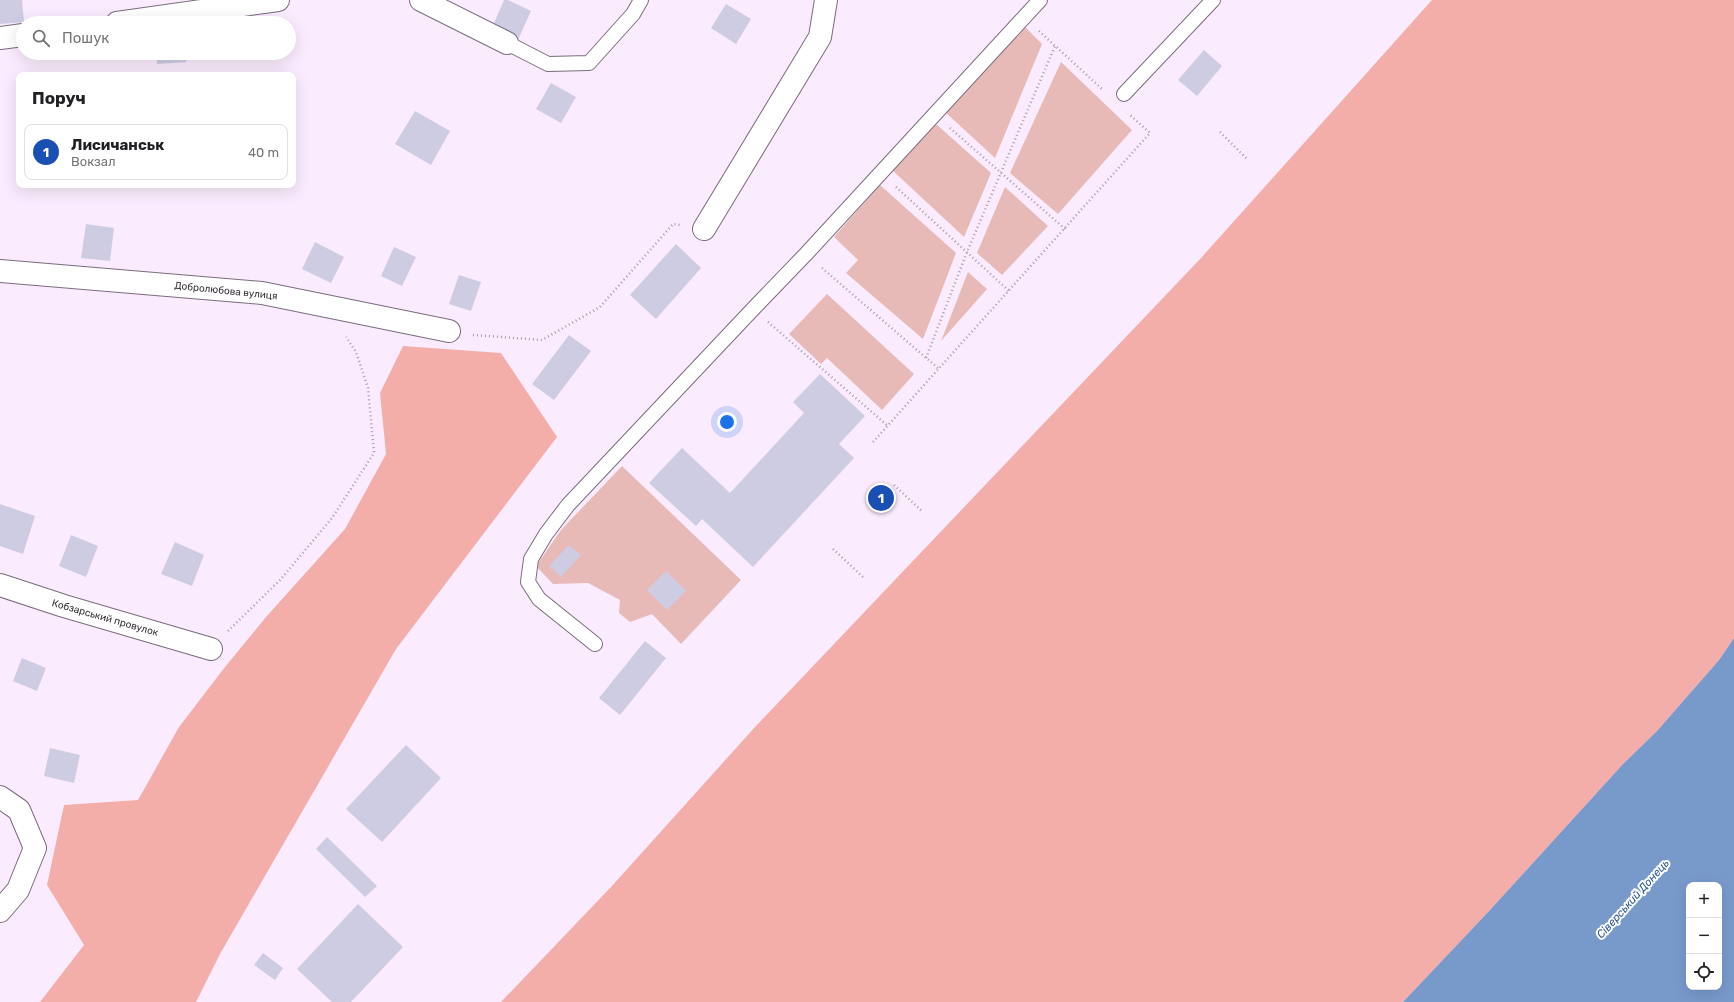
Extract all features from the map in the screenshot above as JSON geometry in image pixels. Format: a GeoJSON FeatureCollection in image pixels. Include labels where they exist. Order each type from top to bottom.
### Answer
{"type":"FeatureCollection","features":[{"type":"Feature","properties":{"kind":"street"},"geometry":{"type":"LineString","coordinates":[[167,16],[278,0]]}},
{"type":"Feature","properties":{"kind":"street"},"geometry":{"type":"LineString","coordinates":[[421,0],[508,43]]}},
{"type":"Feature","properties":{"kind":"street"},"geometry":{"type":"LineString","coordinates":[[704,230],[820,36],[826,0]]}},
{"type":"Feature","properties":{"kind":"street"},"geometry":{"type":"LineString","coordinates":[[0,38],[16,36]]}},
{"type":"Feature","properties":{"kind":"street","name":"Добролюбова вулиця"},"geometry":{"type":"LineString","coordinates":[[0,270],[262,293],[449,331]]}},
{"type":"Feature","properties":{"kind":"street","name":"Кобзарський провулок"},"geometry":{"type":"LineString","coordinates":[[0,585],[64,606],[211,649]]}},
{"type":"Feature","properties":{"kind":"street"},"geometry":{"type":"LineString","coordinates":[[0,797],[19,810],[35,848],[18,890],[0,911]]}},
{"type":"Feature","properties":{"kind":"lane"},"geometry":{"type":"LineString","coordinates":[[508,43],[548,64],[589,63],[633,14],[641,0]]}},
{"type":"Feature","properties":{"kind":"lane"},"geometry":{"type":"LineString","coordinates":[[595,644],[539,599],[528,582],[531,559],[546,534],[568,505],[806,254],[1040,0]]}},
{"type":"Feature","properties":{"kind":"lane"},"geometry":{"type":"LineString","coordinates":[[1124,94],[1213,0]]}},
{"type":"Feature","properties":{"kind":"path"},"geometry":{"type":"LineString","coordinates":[[1024,18],[1105,92]]}},
{"type":"Feature","properties":{"kind":"path"},"geometry":{"type":"LineString","coordinates":[[926,358],[967,252],[1055,46]]}},
{"type":"Feature","properties":{"kind":"path"},"geometry":{"type":"LineString","coordinates":[[873,442],[1150,133],[1128,113]]}},
{"type":"Feature","properties":{"kind":"path"},"geometry":{"type":"LineString","coordinates":[[935,114],[1065,229]]}},
{"type":"Feature","properties":{"kind":"path"},"geometry":{"type":"LineString","coordinates":[[1220,132],[1248,160]]}},
{"type":"Feature","properties":{"kind":"path"},"geometry":{"type":"LineString","coordinates":[[881,173],[1009,291]]}},
{"type":"Feature","properties":{"kind":"path"},"geometry":{"type":"LineString","coordinates":[[449,331],[484,337],[542,340],[600,307],[673,224],[704,230]]}},
{"type":"Feature","properties":{"kind":"path"},"geometry":{"type":"LineString","coordinates":[[806,254],[939,369]]}},
{"type":"Feature","properties":{"kind":"path"},"geometry":{"type":"LineString","coordinates":[[211,649],[281,579],[332,518],[374,453],[368,388],[356,352],[326,306]]}},
{"type":"Feature","properties":{"kind":"path"},"geometry":{"type":"LineString","coordinates":[[753,309],[888,426]]}},
{"type":"Feature","properties":{"kind":"path"},"geometry":{"type":"LineString","coordinates":[[894,485],[923,512]]}},
{"type":"Feature","properties":{"kind":"path"},"geometry":{"type":"LineString","coordinates":[[833,549],[863,577]]}},
{"type":"Feature","properties":{"kind":"shaded area"},"geometry":{"type":"Polygon","coordinates":[[[1432,0],[1734,0],[1734,638],[1719,660],[1657,731],[1623,764],[1490,910],[1403,1002],[501,1002],[611,887],[755,727],[1201,258],[1432,0]]]}},
{"type":"Feature","properties":{"kind":"shaded area"},"geometry":{"type":"Polygon","coordinates":[[[1023,25],[1042,44],[995,158],[944,111],[1023,25]]]}},
{"type":"Feature","properties":{"kind":"shaded area"},"geometry":{"type":"Polygon","coordinates":[[[1061,62],[1132,130],[1058,214],[1010,173],[1061,62]]]}},
{"type":"Feature","properties":{"kind":"shaded area"},"geometry":{"type":"Polygon","coordinates":[[[936,124],[991,173],[964,237],[891,169],[936,124]]]}},
{"type":"Feature","properties":{"kind":"shaded area"},"geometry":{"type":"Polygon","coordinates":[[[880,185],[956,253],[923,339],[846,273],[858,260],[834,237],[880,185]]]}},
{"type":"Feature","properties":{"kind":"shaded area"},"geometry":{"type":"Polygon","coordinates":[[[1005,187],[1048,226],[1002,275],[977,253],[1005,187]]]}},
{"type":"Feature","properties":{"kind":"shaded area"},"geometry":{"type":"Polygon","coordinates":[[[968,272],[987,289],[941,341],[968,272]]]}},
{"type":"Feature","properties":{"kind":"shaded area"},"geometry":{"type":"Polygon","coordinates":[[[827,294],[914,374],[882,410],[827,358],[821,364],[789,334],[827,294]]]}},
{"type":"Feature","properties":{"kind":"shaded area"},"geometry":{"type":"Polygon","coordinates":[[[403,346],[501,353],[557,437],[396,649],[220,954],[196,1002],[40,1002],[84,945],[47,885],[64,805],[138,800],[179,727],[266,617],[345,529],[386,454],[380,393],[403,346]]]}},
{"type":"Feature","properties":{"kind":"shaded area"},"geometry":{"type":"Polygon","coordinates":[[[622,466],[741,580],[681,644],[652,614],[630,622],[619,613],[620,600],[588,583],[553,584],[536,566],[561,530],[622,466]]]}},
{"type":"Feature","properties":{"kind":"water","name":"Сіверський Донець"},"geometry":{"type":"Polygon","coordinates":[[[1734,638],[1734,1002],[1403,1002],[1490,910],[1623,764],[1657,731],[1719,660],[1734,638]]]}},
{"type":"Feature","properties":{"kind":"building"},"geometry":{"type":"Polygon","coordinates":[[[0,0],[22,0],[23,16],[16,16],[16,23],[0,24],[0,0]]]}},
{"type":"Feature","properties":{"kind":"building"},"geometry":{"type":"Polygon","coordinates":[[[504,0],[508,0],[531,11],[517,42],[491,30],[504,0]]]}},
{"type":"Feature","properties":{"kind":"building"},"geometry":{"type":"Polygon","coordinates":[[[726,4],[751,19],[736,44],[711,28],[726,4]]]}},
{"type":"Feature","properties":{"kind":"building"},"geometry":{"type":"Polygon","coordinates":[[[1204,50],[1222,66],[1197,96],[1178,80],[1204,50]]]}},
{"type":"Feature","properties":{"kind":"building"},"geometry":{"type":"Polygon","coordinates":[[[157,60],[186,60],[186,62],[157,64],[157,60]]]}},
{"type":"Feature","properties":{"kind":"building"},"geometry":{"type":"Polygon","coordinates":[[[551,83],[576,97],[561,123],[536,109],[551,83]]]}},
{"type":"Feature","properties":{"kind":"building"},"geometry":{"type":"Polygon","coordinates":[[[415,111],[450,131],[431,165],[395,144],[415,111]]]}},
{"type":"Feature","properties":{"kind":"building"},"geometry":{"type":"Polygon","coordinates":[[[86,224],[114,228],[110,261],[81,258],[86,224]]]}},
{"type":"Feature","properties":{"kind":"building"},"geometry":{"type":"Polygon","coordinates":[[[315,242],[344,257],[331,283],[302,269],[315,242]]]}},
{"type":"Feature","properties":{"kind":"building"},"geometry":{"type":"Polygon","coordinates":[[[676,244],[701,268],[656,319],[630,295],[676,244]]]}},
{"type":"Feature","properties":{"kind":"building"},"geometry":{"type":"Polygon","coordinates":[[[394,247],[416,257],[402,286],[381,276],[394,247]]]}},
{"type":"Feature","properties":{"kind":"building"},"geometry":{"type":"Polygon","coordinates":[[[459,275],[481,282],[471,311],[449,304],[459,275]]]}},
{"type":"Feature","properties":{"kind":"building"},"geometry":{"type":"Polygon","coordinates":[[[569,335],[591,351],[554,400],[532,384],[569,335]]]}},
{"type":"Feature","properties":{"kind":"building"},"geometry":{"type":"Polygon","coordinates":[[[820,374],[865,416],[839,444],[854,458],[753,567],[702,519],[696,526],[649,483],[682,448],[730,493],[804,413],[793,402],[820,374]]]}},
{"type":"Feature","properties":{"kind":"building"},"geometry":{"type":"Polygon","coordinates":[[[0,504],[35,516],[23,554],[0,546],[0,504]]]}},
{"type":"Feature","properties":{"kind":"building"},"geometry":{"type":"Polygon","coordinates":[[[71,535],[98,546],[86,577],[59,566],[71,535]]]}},
{"type":"Feature","properties":{"kind":"building"},"geometry":{"type":"Polygon","coordinates":[[[175,542],[204,555],[192,586],[161,574],[175,542]]]}},
{"type":"Feature","properties":{"kind":"building"},"geometry":{"type":"Polygon","coordinates":[[[569,545],[581,555],[561,577],[549,566],[569,545]]]}},
{"type":"Feature","properties":{"kind":"building"},"geometry":{"type":"Polygon","coordinates":[[[666,571],[686,591],[667,610],[647,590],[666,571]]]}},
{"type":"Feature","properties":{"kind":"building"},"geometry":{"type":"Polygon","coordinates":[[[645,641],[666,658],[620,715],[599,698],[645,641]]]}},
{"type":"Feature","properties":{"kind":"building"},"geometry":{"type":"Polygon","coordinates":[[[22,658],[46,668],[37,691],[13,681],[22,658]]]}},
{"type":"Feature","properties":{"kind":"building"},"geometry":{"type":"Polygon","coordinates":[[[406,745],[441,778],[382,842],[346,809],[406,745]]]}},
{"type":"Feature","properties":{"kind":"building"},"geometry":{"type":"Polygon","coordinates":[[[50,748],[80,755],[74,783],[44,776],[50,748]]]}},
{"type":"Feature","properties":{"kind":"building"},"geometry":{"type":"Polygon","coordinates":[[[327,837],[377,886],[365,897],[316,849],[327,837]]]}},
{"type":"Feature","properties":{"kind":"building"},"geometry":{"type":"Polygon","coordinates":[[[358,904],[403,947],[351,1002],[332,1002],[297,969],[358,904]]]}},
{"type":"Feature","properties":{"kind":"building"},"geometry":{"type":"Polygon","coordinates":[[[263,953],[283,968],[275,980],[254,965],[263,953]]]}},
{"type":"Feature","properties":{"kind":"place","name":"Лисичанськ"},"geometry":{"type":"Point","coordinates":[881,498]}}]}
